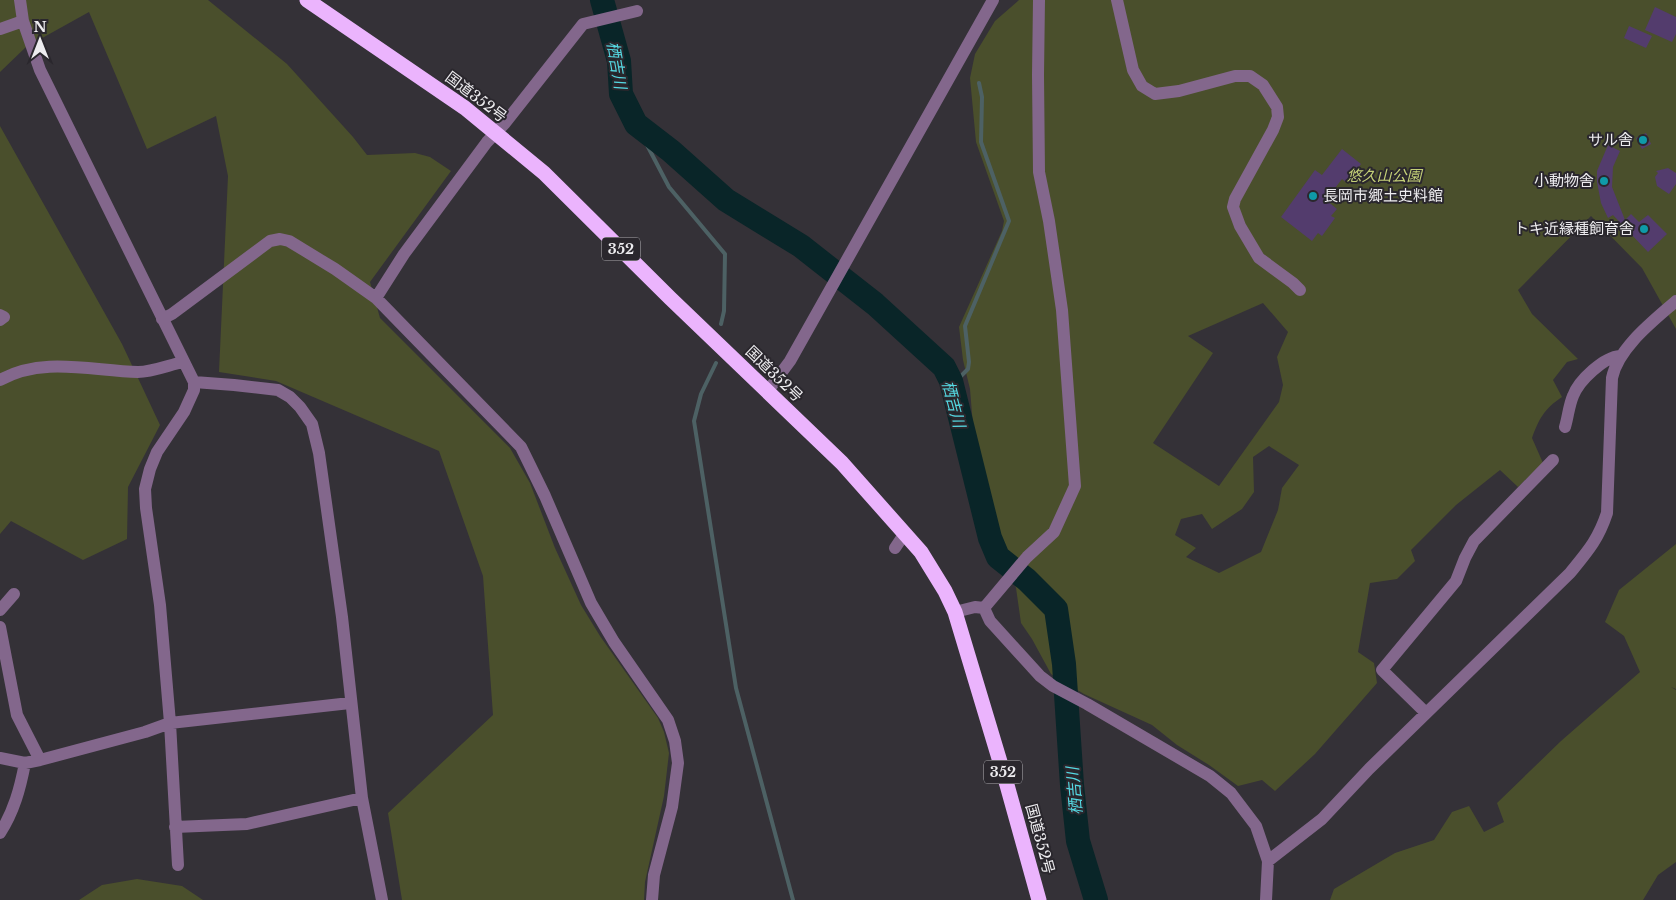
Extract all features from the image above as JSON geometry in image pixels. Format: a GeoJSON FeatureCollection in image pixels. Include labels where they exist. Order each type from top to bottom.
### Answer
{"type":"FeatureCollection","features":[{"type":"Feature","properties":{"kind":"highway","name":"国道352号"},"geometry":{"type":"LineString","coordinates":[[308,0],[464,108],[494,133],[510,143],[544,173],[842,463],[921,552],[945,591],[955,612],[1039,900]]}},
{"type":"Feature","properties":{"kind":"street"},"geometry":{"type":"LineString","coordinates":[[20,0],[23,21],[40,70],[194,382],[194,390],[184,412],[157,452],[150,468],[145,489],[160,604],[170,723],[178,865]]}},
{"type":"Feature","properties":{"kind":"street"},"geometry":{"type":"LineString","coordinates":[[767,392],[790,362],[993,0]]}},
{"type":"Feature","properties":{"kind":"street"},"geometry":{"type":"LineString","coordinates":[[984,608],[1028,557],[1054,532],[1075,486],[1062,310],[1049,221],[1039,172],[1038,75],[1040,0]]}},
{"type":"Feature","properties":{"kind":"street"},"geometry":{"type":"LineString","coordinates":[[1117,0],[1134,70],[1142,86],[1156,94],[1187,89],[1235,76],[1250,76],[1262,85],[1277,107],[1278,117],[1273,130],[1235,199],[1233,208],[1240,226],[1259,258],[1294,283],[1300,290]]}},
{"type":"Feature","properties":{"kind":"street"},"geometry":{"type":"LineString","coordinates":[[376,298],[404,254],[494,133],[505,123],[584,24],[637,11]]}},
{"type":"Feature","properties":{"kind":"street"},"geometry":{"type":"LineString","coordinates":[[0,29],[23,21]]}},
{"type":"Feature","properties":{"kind":"street"},"geometry":{"type":"LineString","coordinates":[[162,319],[172,314],[270,241],[280,239],[289,241],[328,264],[376,298],[521,447],[591,603],[614,642],[668,720],[675,741],[678,763],[672,807],[654,875],[652,900]]}},
{"type":"Feature","properties":{"kind":"street"},"geometry":{"type":"LineString","coordinates":[[1268,862],[1322,818],[1426,713],[1570,573],[1588,551],[1601,532],[1607,513],[1612,378],[1614,368],[1620,356],[1645,329],[1676,301]]}},
{"type":"Feature","properties":{"kind":"street"},"geometry":{"type":"LineString","coordinates":[[0,315],[4,317],[0,320]]}},
{"type":"Feature","properties":{"kind":"street"},"geometry":{"type":"LineString","coordinates":[[1565,427],[1574,394],[1591,372],[1614,356],[1620,356]]}},
{"type":"Feature","properties":{"kind":"street"},"geometry":{"type":"LineString","coordinates":[[0,380],[28,370],[55,366],[139,372],[183,362]]}},
{"type":"Feature","properties":{"kind":"street"},"geometry":{"type":"LineString","coordinates":[[194,382],[278,390],[290,397],[312,424],[342,617],[362,798],[382,900]]}},
{"type":"Feature","properties":{"kind":"street"},"geometry":{"type":"LineString","coordinates":[[1426,713],[1382,670],[1456,581],[1474,542],[1553,460]]}},
{"type":"Feature","properties":{"kind":"street"},"geometry":{"type":"LineString","coordinates":[[895,548],[905,533]]}},
{"type":"Feature","properties":{"kind":"street"},"geometry":{"type":"LineString","coordinates":[[0,610],[14,594]]}},
{"type":"Feature","properties":{"kind":"street"},"geometry":{"type":"LineString","coordinates":[[955,612],[975,607],[984,608]]}},
{"type":"Feature","properties":{"kind":"street"},"geometry":{"type":"LineString","coordinates":[[984,608],[990,621],[1040,676],[1054,686],[1210,776],[1231,793],[1256,826],[1268,862],[1266,900]]}},
{"type":"Feature","properties":{"kind":"street"},"geometry":{"type":"LineString","coordinates":[[0,627],[17,714],[40,760]]}},
{"type":"Feature","properties":{"kind":"street"},"geometry":{"type":"LineString","coordinates":[[0,758],[25,763],[137,734],[170,723],[350,703]]}},
{"type":"Feature","properties":{"kind":"street"},"geometry":{"type":"LineString","coordinates":[[0,833],[10,818],[17,799],[25,763]]}},
{"type":"Feature","properties":{"kind":"street"},"geometry":{"type":"LineString","coordinates":[[175,827],[247,824],[362,798]]}},
{"type":"Feature","properties":{"kind":"green space"},"geometry":{"type":"Polygon","coordinates":[[[0,0],[208,0],[287,64],[367,155],[415,153],[430,157],[451,171],[370,282],[380,318],[510,448],[530,483],[555,548],[581,605],[600,636],[658,718],[664,732],[669,753],[664,796],[645,882],[644,900],[402,900],[388,813],[493,715],[483,576],[439,451],[276,381],[219,372],[228,176],[216,116],[147,149],[89,12],[26,47],[0,72],[0,0]]]}},
{"type":"Feature","properties":{"kind":"green space","name":"悠久山公園"},"geometry":{"type":"Polygon","coordinates":[[[1019,0],[1676,0],[1676,329],[1642,268],[1591,216],[1518,290],[1532,314],[1578,359],[1567,362],[1553,380],[1562,397],[1543,415],[1532,438],[1543,463],[1518,487],[1500,470],[1456,505],[1411,550],[1415,561],[1397,579],[1370,583],[1358,652],[1374,663],[1377,683],[1315,754],[1275,791],[1262,780],[1238,786],[1177,745],[1152,725],[1084,694],[1051,674],[1021,623],[1016,588],[978,465],[978,448],[973,426],[970,389],[963,360],[959,327],[1002,231],[1004,221],[976,142],[970,78],[975,54],[995,21],[1019,0]],[[1263,303],[1188,336],[1213,353],[1153,443],[1219,486],[1279,402],[1283,385],[1277,357],[1288,332],[1263,303]],[[1269,446],[1253,457],[1254,492],[1242,509],[1212,529],[1202,514],[1181,519],[1175,535],[1196,548],[1186,557],[1219,573],[1261,552],[1278,510],[1282,488],[1299,465],[1269,446]]]}},
{"type":"Feature","properties":{"kind":"green space"},"geometry":{"type":"Polygon","coordinates":[[[0,126],[122,344],[160,425],[128,487],[127,539],[83,560],[11,521],[0,534],[0,126]]]}},
{"type":"Feature","properties":{"kind":"green space"},"geometry":{"type":"Polygon","coordinates":[[[1676,544],[1676,689],[1671,687],[1676,690],[1676,862],[1658,875],[1643,900],[1330,900],[1334,889],[1395,853],[1434,840],[1452,812],[1469,806],[1484,832],[1504,822],[1497,803],[1561,741],[1640,672],[1624,636],[1605,622],[1619,590],[1676,544]]]}},
{"type":"Feature","properties":{"kind":"green space"},"geometry":{"type":"Polygon","coordinates":[[[137,879],[182,886],[203,900],[79,900],[102,885],[137,879]]]}},
{"type":"Feature","properties":{"kind":"building"},"geometry":{"type":"Polygon","coordinates":[[[1655,7],[1676,17],[1676,34],[1672,42],[1645,30],[1655,7]]]}},
{"type":"Feature","properties":{"kind":"building"},"geometry":{"type":"Polygon","coordinates":[[[1629,26],[1652,36],[1646,48],[1624,38],[1629,26]]]}},
{"type":"Feature","properties":{"kind":"building","name":"サル舎"},"geometry":{"type":"Polygon","coordinates":[[[1646,133],[1651,144],[1642,149],[1636,138],[1646,133]]]}},
{"type":"Feature","properties":{"kind":"building"},"geometry":{"type":"Polygon","coordinates":[[[1608,145],[1620,151],[1613,167],[1612,187],[1625,220],[1631,214],[1639,222],[1648,215],[1667,234],[1648,252],[1613,215],[1608,218],[1601,203],[1597,171],[1608,145]]]}},
{"type":"Feature","properties":{"kind":"building","name":"長岡市郷土史料館"},"geometry":{"type":"Polygon","coordinates":[[[1342,149],[1361,164],[1347,183],[1342,179],[1326,200],[1337,209],[1331,216],[1335,218],[1322,236],[1318,233],[1312,241],[1281,217],[1315,170],[1322,175],[1342,149]]]}},
{"type":"Feature","properties":{"kind":"building"},"geometry":{"type":"Polygon","coordinates":[[[1668,168],[1676,173],[1676,184],[1669,194],[1657,186],[1655,177],[1658,173],[1656,171],[1668,168]]]}},
{"type":"Feature","properties":{"kind":"waterway","name":"栖吉川"},"geometry":{"type":"LineString","coordinates":[[602,0],[619,61],[621,94],[636,124],[671,151],[726,200],[801,246],[875,304],[944,367],[951,381],[990,538],[998,557],[1027,580],[1056,609],[1064,664],[1072,785],[1078,841],[1096,900]]}},
{"type":"Feature","properties":{"kind":"waterway"},"geometry":{"type":"LineString","coordinates":[[951,381],[960,377],[968,369],[965,326],[1009,221],[981,142],[982,97],[979,83]]}},
{"type":"Feature","properties":{"kind":"waterway"},"geometry":{"type":"LineString","coordinates":[[636,124],[669,187],[725,254],[724,311],[721,324]]}},
{"type":"Feature","properties":{"kind":"waterway"},"geometry":{"type":"LineString","coordinates":[[716,363],[701,394],[694,421],[736,688],[793,900]]}},
{"type":"Feature","properties":{"kind":"place","name":"サル舎"},"geometry":{"type":"Point","coordinates":[1643,140]}},
{"type":"Feature","properties":{"kind":"place","name":"小動物舎"},"geometry":{"type":"Point","coordinates":[1604,181]}},
{"type":"Feature","properties":{"kind":"place","name":"長岡市郷土史料館"},"geometry":{"type":"Point","coordinates":[1313,196]}},
{"type":"Feature","properties":{"kind":"place","name":"トキ近縁種飼育舎"},"geometry":{"type":"Point","coordinates":[1644,229]}}]}
